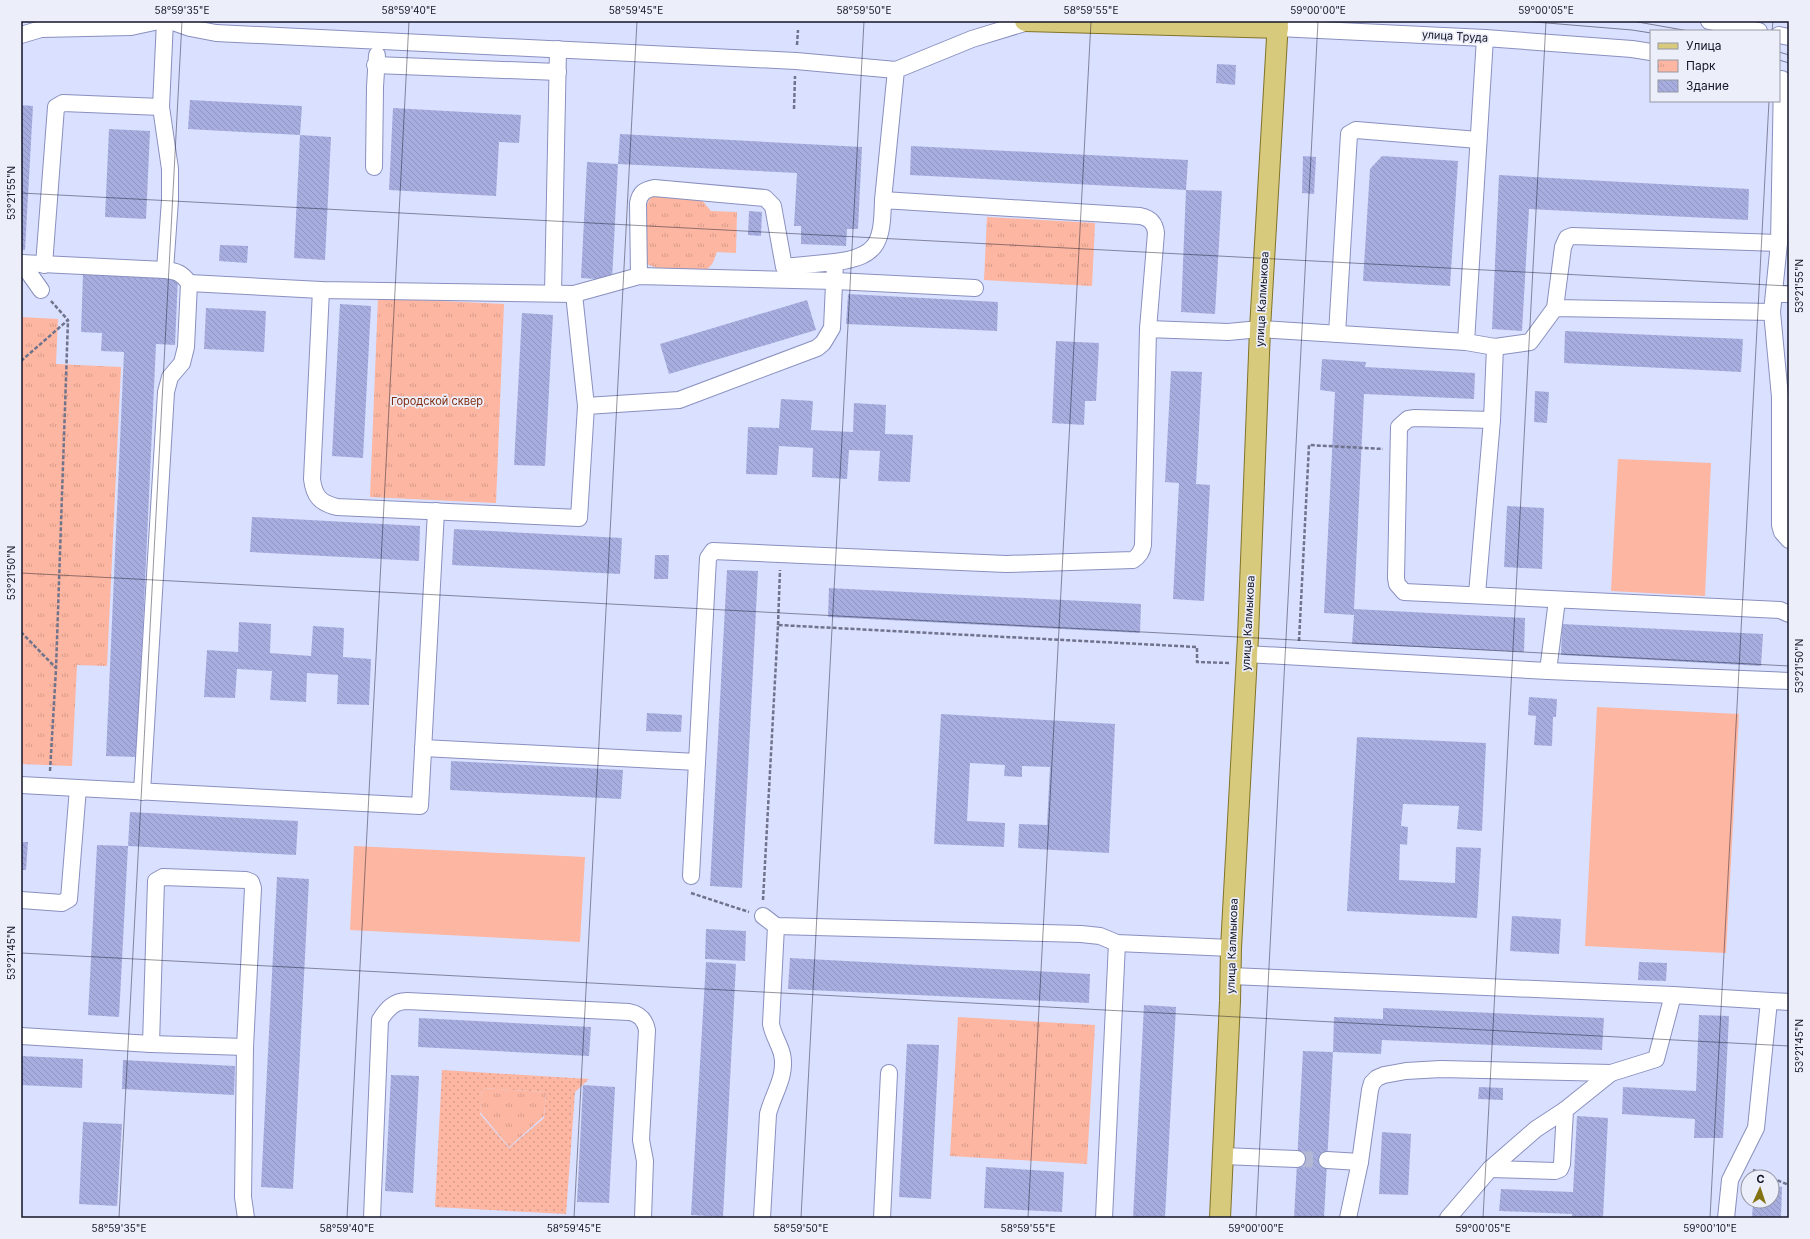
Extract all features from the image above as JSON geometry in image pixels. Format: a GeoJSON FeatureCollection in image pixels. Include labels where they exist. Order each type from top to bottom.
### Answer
{"type":"FeatureCollection","features":[{"type":"Feature","properties":{"kind":"main road","name":"улица Труда"},"geometry":{"type":"LineString","coordinates":[[1025,21],[1278,24]]}},
{"type":"Feature","properties":{"kind":"main road","name":"улица Калмыкова"},"geometry":{"type":"LineString","coordinates":[[1220,1218],[1231,948],[1248,637],[1260,328],[1278,24]]}},
{"type":"Feature","properties":{"kind":"street"},"geometry":{"type":"LineString","coordinates":[[21,35],[41,29],[131,27],[159,21]]}},
{"type":"Feature","properties":{"kind":"street"},"geometry":{"type":"LineString","coordinates":[[165,21],[161,107],[170,169],[170,200],[165,270]]}},
{"type":"Feature","properties":{"kind":"street"},"geometry":{"type":"LineString","coordinates":[[170,21],[190,28],[216,32],[796,61],[896,70],[972,39],[1031,21]]}},
{"type":"Feature","properties":{"kind":"street"},"geometry":{"type":"LineString","coordinates":[[1709,21],[1754,30]]}},
{"type":"Feature","properties":{"kind":"street","name":"улица Труда"},"geometry":{"type":"LineString","coordinates":[[1278,24],[1632,49],[1650,52]]}},
{"type":"Feature","properties":{"kind":"street"},"geometry":{"type":"LineString","coordinates":[[1466,342],[1485,38]]}},
{"type":"Feature","properties":{"kind":"street"},"geometry":{"type":"LineString","coordinates":[[374,168],[376,65],[380,41]]}},
{"type":"Feature","properties":{"kind":"street"},"geometry":{"type":"LineString","coordinates":[[553,293],[558,49]]}},
{"type":"Feature","properties":{"kind":"street"},"geometry":{"type":"LineString","coordinates":[[376,65],[558,72]]}},
{"type":"Feature","properties":{"kind":"street"},"geometry":{"type":"LineString","coordinates":[[759,279],[784,267],[852,260],[872,250],[879,240],[882,228],[883,200],[896,70]]}},
{"type":"Feature","properties":{"kind":"street"},"geometry":{"type":"LineString","coordinates":[[1783,80],[1784,209],[1779,243],[1782,294],[1772,312],[1784,398],[1780,525],[1782,532],[1789,540]]}},
{"type":"Feature","properties":{"kind":"street"},"geometry":{"type":"LineString","coordinates":[[44,264],[56,107],[63,103],[161,107]]}},
{"type":"Feature","properties":{"kind":"street"},"geometry":{"type":"LineString","coordinates":[[1337,334],[1349,134],[1356,130],[1478,140]]}},
{"type":"Feature","properties":{"kind":"street"},"geometry":{"type":"LineString","coordinates":[[639,276],[639,197],[642,192],[654,188],[765,198],[773,206],[784,267]]}},
{"type":"Feature","properties":{"kind":"street"},"geometry":{"type":"LineString","coordinates":[[691,876],[709,555],[716,551],[1006,564],[1126,561],[1138,556],[1143,545],[1148,329],[1156,233],[1155,227],[1146,217],[1140,216],[883,200]]}},
{"type":"Feature","properties":{"kind":"street"},"geometry":{"type":"LineString","coordinates":[[1148,329],[1228,332],[1260,328],[1466,342],[1495,347],[1532,341],[1555,308],[1563,247],[1567,238],[1572,236],[1779,243]]}},
{"type":"Feature","properties":{"kind":"street"},"geometry":{"type":"LineString","coordinates":[[586,406],[679,400],[817,348],[824,343],[832,328],[836,262]]}},
{"type":"Feature","properties":{"kind":"street"},"geometry":{"type":"LineString","coordinates":[[21,263],[165,270],[180,273],[189,283],[186,347],[182,363],[170,377],[166,392],[142,792]]}},
{"type":"Feature","properties":{"kind":"street"},"geometry":{"type":"LineString","coordinates":[[21,263],[41,290]]}},
{"type":"Feature","properties":{"kind":"street"},"geometry":{"type":"LineString","coordinates":[[189,283],[321,290],[574,294],[639,276],[835,280],[975,288]]}},
{"type":"Feature","properties":{"kind":"street"},"geometry":{"type":"LineString","coordinates":[[321,290],[312,479],[314,489],[319,498],[327,504],[337,507],[579,518],[586,406],[574,294]]}},
{"type":"Feature","properties":{"kind":"street"},"geometry":{"type":"LineString","coordinates":[[1555,308],[1772,312]]}},
{"type":"Feature","properties":{"kind":"street"},"geometry":{"type":"LineString","coordinates":[[1477,594],[1492,420],[1495,347]]}},
{"type":"Feature","properties":{"kind":"street"},"geometry":{"type":"LineString","coordinates":[[1492,420],[1408,419],[1399,428],[1397,450],[1397,584],[1404,592],[1477,594],[1557,600],[1780,610],[1789,614]]}},
{"type":"Feature","properties":{"kind":"street"},"geometry":{"type":"LineString","coordinates":[[21,785],[420,806],[436,511]]}},
{"type":"Feature","properties":{"kind":"street"},"geometry":{"type":"LineString","coordinates":[[1548,671],[1557,600]]}},
{"type":"Feature","properties":{"kind":"street"},"geometry":{"type":"LineString","coordinates":[[1246,659],[1298,657],[1548,671],[1789,681]]}},
{"type":"Feature","properties":{"kind":"street"},"geometry":{"type":"LineString","coordinates":[[423,748],[697,762]]}},
{"type":"Feature","properties":{"kind":"street"},"geometry":{"type":"LineString","coordinates":[[21,900],[62,903],[69,899],[78,788]]}},
{"type":"Feature","properties":{"kind":"street"},"geometry":{"type":"LineString","coordinates":[[151,1044],[155,884],[157,879],[163,877],[246,880],[253,885],[245,1047],[243,1197],[246,1218]]}},
{"type":"Feature","properties":{"kind":"street"},"geometry":{"type":"LineString","coordinates":[[762,916],[776,926],[1081,934],[1100,936],[1117,943],[1231,948]]}},
{"type":"Feature","properties":{"kind":"street"},"geometry":{"type":"LineString","coordinates":[[762,1218],[768,1114],[784,1067],[782,1054],[773,1035],[771,1024],[776,926]]}},
{"type":"Feature","properties":{"kind":"street"},"geometry":{"type":"LineString","coordinates":[[1104,1218],[1117,943]]}},
{"type":"Feature","properties":{"kind":"street"},"geometry":{"type":"LineString","coordinates":[[1231,976],[1673,995],[1789,1002]]}},
{"type":"Feature","properties":{"kind":"street"},"geometry":{"type":"LineString","coordinates":[[1348,1218],[1360,1162],[1370,1090],[1372,1084],[1377,1078],[1384,1075],[1406,1071],[1441,1069],[1611,1073],[1656,1059],[1673,995]]}},
{"type":"Feature","properties":{"kind":"street"},"geometry":{"type":"LineString","coordinates":[[372,1218],[380,1020],[393,1004],[400,1001],[407,1001],[629,1012],[636,1013],[642,1018],[646,1024],[647,1030],[641,1140],[645,1161],[642,1218]]}},
{"type":"Feature","properties":{"kind":"street"},"geometry":{"type":"LineString","coordinates":[[1726,1218],[1730,1180],[1756,1128],[1769,1001]]}},
{"type":"Feature","properties":{"kind":"street"},"geometry":{"type":"LineString","coordinates":[[21,1036],[151,1044],[245,1047]]}},
{"type":"Feature","properties":{"kind":"street"},"geometry":{"type":"LineString","coordinates":[[1448,1218],[1490,1169],[1536,1129],[1565,1110],[1611,1073]]}},
{"type":"Feature","properties":{"kind":"street"},"geometry":{"type":"LineString","coordinates":[[882,1218],[889,1074]]}},
{"type":"Feature","properties":{"kind":"street"},"geometry":{"type":"LineString","coordinates":[[1490,1169],[1555,1171],[1560,1169],[1562,1164],[1565,1110]]}},
{"type":"Feature","properties":{"kind":"street"},"geometry":{"type":"LineString","coordinates":[[1223,1156],[1297,1159]]}},
{"type":"Feature","properties":{"kind":"street"},"geometry":{"type":"LineString","coordinates":[[1327,1160],[1360,1162]]}},
{"type":"Feature","properties":{"kind":"path"},"geometry":{"type":"LineString","coordinates":[[41,290],[68,320],[56,669],[49,787]]}},
{"type":"Feature","properties":{"kind":"path"},"geometry":{"type":"LineString","coordinates":[[21,361],[68,320]]}},
{"type":"Feature","properties":{"kind":"path"},"geometry":{"type":"LineString","coordinates":[[1298,657],[1309,445],[1397,450]]}},
{"type":"Feature","properties":{"kind":"path"},"geometry":{"type":"LineString","coordinates":[[691,876],[690,893],[762,916],[781,554]]}},
{"type":"Feature","properties":{"kind":"path"},"geometry":{"type":"LineString","coordinates":[[778,625],[1197,647],[1197,662],[1246,659]]}},
{"type":"Feature","properties":{"kind":"path"},"geometry":{"type":"LineString","coordinates":[[21,632],[56,669]]}},
{"type":"Feature","properties":{"kind":"green space"},"geometry":{"type":"Polygon","coordinates":[[[652,194],[700,198],[711,211],[737,212],[736,253],[717,252],[712,264],[706,270],[699,273],[681,274],[662,270],[647,264],[646,206],[652,194]]]}},
{"type":"Feature","properties":{"kind":"green space"},"geometry":{"type":"Polygon","coordinates":[[[987,217],[1095,223],[1092,286],[984,280],[987,217]]]}},
{"type":"Feature","properties":{"kind":"green space","name":"Городской сквер"},"geometry":{"type":"Polygon","coordinates":[[[378,298],[504,304],[496,503],[370,497],[378,298]]]}},
{"type":"Feature","properties":{"kind":"green space"},"geometry":{"type":"Polygon","coordinates":[[[21,317],[58,319],[56,364],[121,367],[107,666],[77,665],[72,766],[21,764],[21,317]]]}},
{"type":"Feature","properties":{"kind":"green space"},"geometry":{"type":"Polygon","coordinates":[[[1618,459],[1711,463],[1705,596],[1611,591],[1618,459]]]}},
{"type":"Feature","properties":{"kind":"green space"},"geometry":{"type":"Polygon","coordinates":[[[1597,707],[1739,714],[1726,953],[1585,946],[1597,707]]]}},
{"type":"Feature","properties":{"kind":"green space"},"geometry":{"type":"Polygon","coordinates":[[[354,846],[585,857],[580,942],[350,930],[354,846]]]}},
{"type":"Feature","properties":{"kind":"green space"},"geometry":{"type":"Polygon","coordinates":[[[958,1017],[1095,1025],[1087,1164],[950,1156],[958,1017]]]}},
{"type":"Feature","properties":{"kind":"green space"},"geometry":{"type":"Polygon","coordinates":[[[442,1070],[589,1079],[575,1092],[566,1214],[435,1207],[442,1070]],[[482,1088],[480,1114],[509,1148],[544,1118],[546,1092],[482,1088]]]}},
{"type":"Feature","properties":{"kind":"green space"},"geometry":{"type":"Polygon","coordinates":[[[482,1088],[546,1092],[544,1116],[509,1147],[480,1112],[482,1088]]]}},
{"type":"Feature","properties":{"kind":"building"},"geometry":{"type":"Polygon","coordinates":[[[1217,64],[1236,65],[1235,85],[1216,83],[1217,64]]]}},
{"type":"Feature","properties":{"kind":"building"},"geometry":{"type":"Polygon","coordinates":[[[190,100],[302,106],[300,135],[188,129],[190,100]]]}},
{"type":"Feature","properties":{"kind":"building"},"geometry":{"type":"Polygon","coordinates":[[[21,105],[33,106],[25,250],[21,250],[21,105]]]}},
{"type":"Feature","properties":{"kind":"building"},"geometry":{"type":"Polygon","coordinates":[[[393,108],[521,115],[519,143],[499,142],[496,196],[389,190],[393,108]]]}},
{"type":"Feature","properties":{"kind":"building"},"geometry":{"type":"Polygon","coordinates":[[[109,129],[150,131],[146,219],[105,217],[109,129]]]}},
{"type":"Feature","properties":{"kind":"building"},"geometry":{"type":"Polygon","coordinates":[[[620,134],[862,147],[858,229],[847,229],[846,246],[801,244],[801,226],[794,226],[797,173],[618,164],[620,134]]]}},
{"type":"Feature","properties":{"kind":"building"},"geometry":{"type":"Polygon","coordinates":[[[300,135],[331,137],[325,260],[294,258],[300,135]]]}},
{"type":"Feature","properties":{"kind":"building"},"geometry":{"type":"Polygon","coordinates":[[[911,146],[1188,160],[1186,190],[910,175],[911,146]]]}},
{"type":"Feature","properties":{"kind":"building"},"geometry":{"type":"Polygon","coordinates":[[[1303,156],[1316,157],[1314,194],[1302,193],[1303,156]]]}},
{"type":"Feature","properties":{"kind":"building"},"geometry":{"type":"Polygon","coordinates":[[[1382,156],[1458,161],[1450,286],[1363,281],[1370,169],[1382,156]]]}},
{"type":"Feature","properties":{"kind":"building"},"geometry":{"type":"Polygon","coordinates":[[[587,162],[618,164],[612,280],[581,278],[587,162]]]}},
{"type":"Feature","properties":{"kind":"building"},"geometry":{"type":"Polygon","coordinates":[[[1499,175],[1749,189],[1748,220],[1529,209],[1522,331],[1492,329],[1499,175]]]}},
{"type":"Feature","properties":{"kind":"building"},"geometry":{"type":"Polygon","coordinates":[[[1186,190],[1222,191],[1215,314],[1181,312],[1186,190]]]}},
{"type":"Feature","properties":{"kind":"building"},"geometry":{"type":"Polygon","coordinates":[[[749,211],[762,212],[761,236],[748,235],[749,211]]]}},
{"type":"Feature","properties":{"kind":"building"},"geometry":{"type":"Polygon","coordinates":[[[220,245],[248,246],[247,263],[219,261],[220,245]]]}},
{"type":"Feature","properties":{"kind":"building"},"geometry":{"type":"Polygon","coordinates":[[[83,273],[178,277],[175,345],[156,344],[137,757],[106,756],[124,352],[101,351],[102,333],[81,332],[83,273]]]}},
{"type":"Feature","properties":{"kind":"building"},"geometry":{"type":"Polygon","coordinates":[[[848,294],[998,302],[997,331],[846,324],[848,294]]]}},
{"type":"Feature","properties":{"kind":"building"},"geometry":{"type":"Polygon","coordinates":[[[807,300],[816,330],[669,374],[660,344],[807,300]]]}},
{"type":"Feature","properties":{"kind":"building"},"geometry":{"type":"Polygon","coordinates":[[[340,304],[371,306],[363,458],[332,456],[340,304]]]}},
{"type":"Feature","properties":{"kind":"building"},"geometry":{"type":"Polygon","coordinates":[[[206,308],[266,311],[264,352],[204,349],[206,308]]]}},
{"type":"Feature","properties":{"kind":"building"},"geometry":{"type":"Polygon","coordinates":[[[522,313],[553,315],[545,466],[514,465],[522,313]]]}},
{"type":"Feature","properties":{"kind":"building"},"geometry":{"type":"Polygon","coordinates":[[[1565,331],[1743,339],[1741,372],[1564,363],[1565,331]]]}},
{"type":"Feature","properties":{"kind":"building"},"geometry":{"type":"Polygon","coordinates":[[[1056,341],[1099,343],[1096,401],[1085,401],[1084,425],[1052,423],[1056,341]]]}},
{"type":"Feature","properties":{"kind":"building"},"geometry":{"type":"Polygon","coordinates":[[[1322,359],[1366,362],[1365,367],[1475,373],[1474,399],[1364,394],[1354,609],[1525,618],[1524,652],[1352,644],[1354,615],[1324,613],[1335,392],[1320,390],[1322,359]]]}},
{"type":"Feature","properties":{"kind":"building"},"geometry":{"type":"Polygon","coordinates":[[[1171,371],[1202,372],[1196,484],[1210,485],[1204,601],[1173,599],[1179,483],[1165,482],[1171,371]]]}},
{"type":"Feature","properties":{"kind":"building"},"geometry":{"type":"Polygon","coordinates":[[[1535,391],[1549,392],[1547,423],[1534,422],[1535,391]]]}},
{"type":"Feature","properties":{"kind":"building"},"geometry":{"type":"Polygon","coordinates":[[[781,399],[813,401],[811,430],[853,432],[854,403],[886,405],[885,434],[913,435],[910,482],[878,481],[880,451],[849,450],[847,479],[812,477],[813,448],[779,446],[777,475],[746,474],[748,427],[779,428],[781,399]]]}},
{"type":"Feature","properties":{"kind":"building"},"geometry":{"type":"Polygon","coordinates":[[[1507,506],[1544,508],[1542,569],[1504,567],[1507,506]]]}},
{"type":"Feature","properties":{"kind":"building"},"geometry":{"type":"Polygon","coordinates":[[[252,517],[420,526],[419,561],[250,552],[252,517]]]}},
{"type":"Feature","properties":{"kind":"building"},"geometry":{"type":"Polygon","coordinates":[[[454,529],[622,538],[620,574],[452,565],[454,529]]]}},
{"type":"Feature","properties":{"kind":"building"},"geometry":{"type":"Polygon","coordinates":[[[655,555],[669,555],[668,579],[654,579],[655,555]]]}},
{"type":"Feature","properties":{"kind":"building"},"geometry":{"type":"Polygon","coordinates":[[[727,570],[758,571],[742,888],[710,886],[727,570]]]}},
{"type":"Feature","properties":{"kind":"building"},"geometry":{"type":"Polygon","coordinates":[[[829,588],[1141,604],[1140,633],[828,617],[829,588]]]}},
{"type":"Feature","properties":{"kind":"building"},"geometry":{"type":"Polygon","coordinates":[[[239,622],[271,624],[270,653],[311,656],[313,626],[344,628],[343,657],[371,659],[369,705],[337,704],[338,675],[307,673],[306,702],[270,700],[272,671],[237,669],[235,698],[204,697],[207,650],[238,652],[239,622]]]}},
{"type":"Feature","properties":{"kind":"building"},"geometry":{"type":"Polygon","coordinates":[[[1562,624],[1763,634],[1761,666],[1561,655],[1562,624]]]}},
{"type":"Feature","properties":{"kind":"building"},"geometry":{"type":"Polygon","coordinates":[[[1529,697],[1557,699],[1556,717],[1553,717],[1552,746],[1534,745],[1536,716],[1528,715],[1529,697]]]}},
{"type":"Feature","properties":{"kind":"building"},"geometry":{"type":"Polygon","coordinates":[[[647,713],[682,715],[681,732],[646,731],[647,713]]]}},
{"type":"Feature","properties":{"kind":"building"},"geometry":{"type":"Polygon","coordinates":[[[941,714],[1115,724],[1109,853],[1018,848],[1019,824],[1047,825],[1050,767],[1022,766],[1022,777],[1004,776],[1005,765],[970,763],[967,821],[1005,823],[1004,847],[934,844],[941,714]]]}},
{"type":"Feature","properties":{"kind":"building"},"geometry":{"type":"Polygon","coordinates":[[[1357,737],[1486,743],[1482,831],[1457,829],[1459,806],[1403,804],[1401,826],[1408,827],[1407,845],[1400,844],[1399,880],[1455,883],[1456,847],[1481,848],[1477,918],[1347,911],[1357,737]]]}},
{"type":"Feature","properties":{"kind":"building"},"geometry":{"type":"Polygon","coordinates":[[[451,761],[623,770],[621,799],[450,790],[451,761]]]}},
{"type":"Feature","properties":{"kind":"building"},"geometry":{"type":"Polygon","coordinates":[[[130,812],[298,821],[296,855],[128,846],[130,812]]]}},
{"type":"Feature","properties":{"kind":"building"},"geometry":{"type":"Polygon","coordinates":[[[21,842],[28,842],[26,870],[21,870],[21,842]]]}},
{"type":"Feature","properties":{"kind":"building"},"geometry":{"type":"Polygon","coordinates":[[[97,845],[128,846],[119,1017],[88,1015],[97,845]]]}},
{"type":"Feature","properties":{"kind":"building"},"geometry":{"type":"Polygon","coordinates":[[[277,877],[309,879],[293,1189],[261,1187],[277,877]]]}},
{"type":"Feature","properties":{"kind":"building"},"geometry":{"type":"Polygon","coordinates":[[[1512,916],[1561,919],[1559,954],[1510,951],[1512,916]]]}},
{"type":"Feature","properties":{"kind":"building"},"geometry":{"type":"Polygon","coordinates":[[[706,929],[746,931],[745,961],[705,959],[706,929]]]}},
{"type":"Feature","properties":{"kind":"building"},"geometry":{"type":"Polygon","coordinates":[[[790,958],[1090,974],[1089,1003],[788,989],[790,958]]]}},
{"type":"Feature","properties":{"kind":"building"},"geometry":{"type":"Polygon","coordinates":[[[706,962],[736,964],[723,1217],[691,1215],[706,962]]]}},
{"type":"Feature","properties":{"kind":"building"},"geometry":{"type":"Polygon","coordinates":[[[1639,962],[1667,963],[1666,981],[1638,980],[1639,962]]]}},
{"type":"Feature","properties":{"kind":"building"},"geometry":{"type":"Polygon","coordinates":[[[1144,1005],[1176,1007],[1165,1218],[1133,1218],[1144,1005]]]}},
{"type":"Feature","properties":{"kind":"building"},"geometry":{"type":"Polygon","coordinates":[[[1383,1008],[1604,1018],[1602,1050],[1382,1040],[1381,1054],[1333,1052],[1334,1017],[1383,1019],[1383,1008]]]}},
{"type":"Feature","properties":{"kind":"building"},"geometry":{"type":"Polygon","coordinates":[[[1699,1015],[1729,1016],[1723,1138],[1694,1138],[1695,1119],[1622,1114],[1623,1087],[1696,1091],[1699,1015]]]}},
{"type":"Feature","properties":{"kind":"building"},"geometry":{"type":"Polygon","coordinates":[[[419,1018],[591,1027],[589,1056],[418,1047],[419,1018]]]}},
{"type":"Feature","properties":{"kind":"building"},"geometry":{"type":"Polygon","coordinates":[[[907,1044],[939,1045],[931,1199],[899,1197],[907,1044]]]}},
{"type":"Feature","properties":{"kind":"building"},"geometry":{"type":"Polygon","coordinates":[[[1303,1051],[1333,1052],[1324,1218],[1294,1218],[1303,1051]]]}},
{"type":"Feature","properties":{"kind":"building"},"geometry":{"type":"Polygon","coordinates":[[[21,1056],[83,1059],[82,1088],[21,1085],[21,1056]]]}},
{"type":"Feature","properties":{"kind":"building"},"geometry":{"type":"Polygon","coordinates":[[[123,1060],[235,1066],[234,1095],[122,1089],[123,1060]]]}},
{"type":"Feature","properties":{"kind":"building"},"geometry":{"type":"Polygon","coordinates":[[[391,1075],[419,1076],[413,1193],[385,1191],[391,1075]]]}},
{"type":"Feature","properties":{"kind":"building"},"geometry":{"type":"Polygon","coordinates":[[[583,1085],[615,1087],[609,1203],[577,1202],[583,1085]]]}},
{"type":"Feature","properties":{"kind":"building"},"geometry":{"type":"Polygon","coordinates":[[[1479,1087],[1503,1088],[1503,1100],[1478,1099],[1479,1087]]]}},
{"type":"Feature","properties":{"kind":"building"},"geometry":{"type":"Polygon","coordinates":[[[1577,1116],[1608,1118],[1603,1218],[1572,1218],[1572,1214],[1499,1211],[1501,1189],[1573,1192],[1577,1116]]]}},
{"type":"Feature","properties":{"kind":"building"},"geometry":{"type":"Polygon","coordinates":[[[83,1122],[122,1124],[117,1206],[79,1204],[83,1122]]]}},
{"type":"Feature","properties":{"kind":"building"},"geometry":{"type":"Polygon","coordinates":[[[1382,1132],[1411,1134],[1408,1195],[1379,1194],[1382,1132]]]}},
{"type":"Feature","properties":{"kind":"building"},"geometry":{"type":"Polygon","coordinates":[[[986,1167],[1064,1172],[1062,1212],[984,1208],[986,1167]]]}},
{"type":"Feature","properties":{"kind":"building"},"geometry":{"type":"Polygon","coordinates":[[[1780,1187],[1782,1187],[1781,1218],[1752,1218],[1753,1209],[1780,1209],[1780,1187]]]}},
{"type":"Feature","properties":{"kind":"tunnel"},"geometry":{"type":"LineString","coordinates":[[1297,1159],[1327,1160]]}},
{"type":"Feature","properties":{"kind":"tram line"},"geometry":{"type":"LineString","coordinates":[[1523,21],[1650,33]]}},
{"type":"Feature","properties":{"kind":"tram line"},"geometry":{"type":"LineString","coordinates":[[1632,21],[1683,30]]}},
{"type":"Feature","properties":{"kind":"tram line"},"geometry":{"type":"LineString","coordinates":[[1780,52],[1789,55]]}},
{"type":"Feature","properties":{"kind":"tram line"},"geometry":{"type":"LineString","coordinates":[[1780,60],[1789,63]]}}]}
